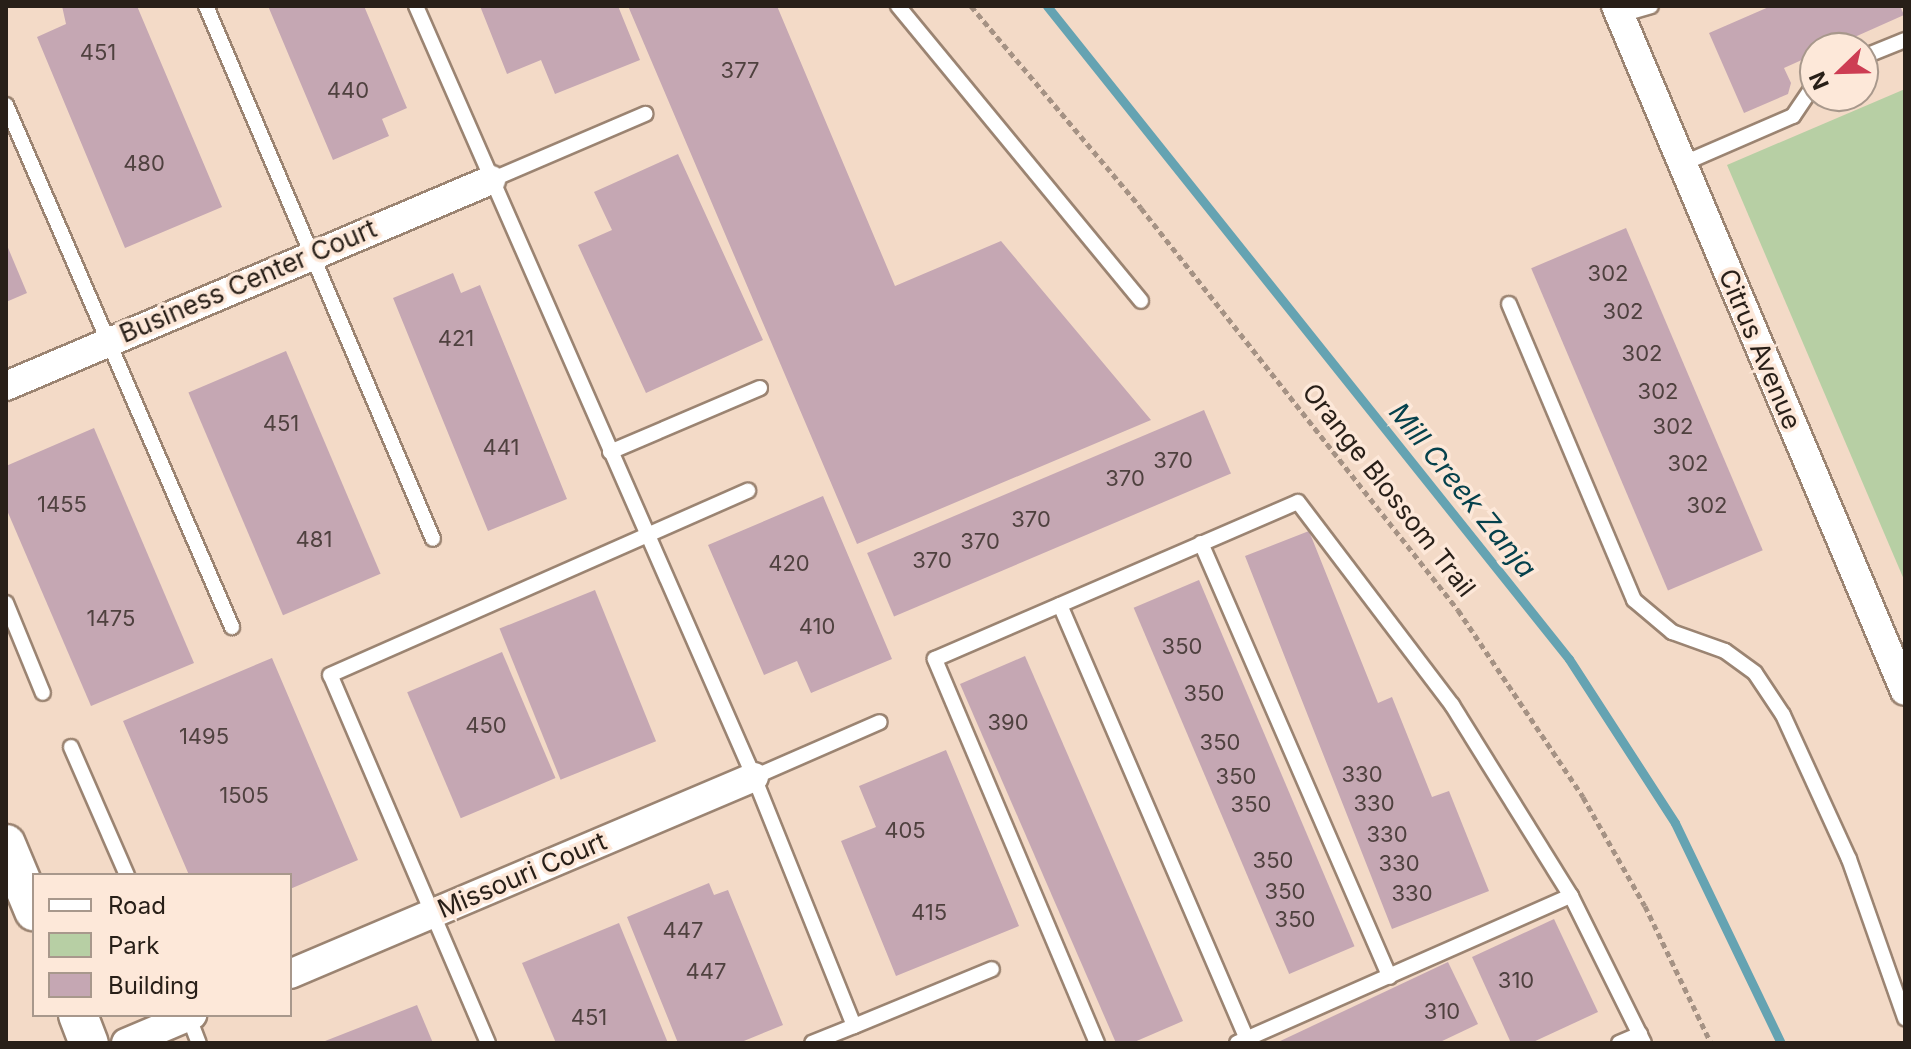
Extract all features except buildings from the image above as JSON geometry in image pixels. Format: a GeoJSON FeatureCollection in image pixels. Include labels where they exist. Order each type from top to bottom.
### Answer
{"type":"FeatureCollection","features":[{"type":"Feature","properties":{"kind":"street","name":"Citrus Avenue"},"geometry":{"type":"LineString","coordinates":[[1618,10],[1905,691]]}},
{"type":"Feature","properties":{"kind":"street","name":"Business Center Court"},"geometry":{"type":"LineString","coordinates":[[6,386],[310,254],[491,180]]}},
{"type":"Feature","properties":{"kind":"street","name":"Missouri Court"},"geometry":{"type":"LineString","coordinates":[[292,973],[754,777]]}},
{"type":"Feature","properties":{"kind":"street"},"geometry":{"type":"LineString","coordinates":[[6,844],[32,906]]}},
{"type":"Feature","properties":{"kind":"street"},"geometry":{"type":"LineString","coordinates":[[79,1017],[89,1043]]}},
{"type":"Feature","properties":{"kind":"street"},"geometry":{"type":"LineString","coordinates":[[126,1043],[187,1017]]}},
{"type":"Feature","properties":{"kind":"lane"},"geometry":{"type":"LineString","coordinates":[[206,6],[433,539]]}},
{"type":"Feature","properties":{"kind":"lane"},"geometry":{"type":"LineString","coordinates":[[416,6],[754,777],[854,1026]]}},
{"type":"Feature","properties":{"kind":"lane"},"geometry":{"type":"LineString","coordinates":[[898,6],[1141,301]]}},
{"type":"Feature","properties":{"kind":"lane"},"geometry":{"type":"LineString","coordinates":[[1618,10],[1651,6]]}},
{"type":"Feature","properties":{"kind":"lane"},"geometry":{"type":"LineString","coordinates":[[1879,51],[1905,40]]}},
{"type":"Feature","properties":{"kind":"lane"},"geometry":{"type":"LineString","coordinates":[[6,105],[232,627]]}},
{"type":"Feature","properties":{"kind":"lane"},"geometry":{"type":"LineString","coordinates":[[1682,164],[1793,116],[1799,107]]}},
{"type":"Feature","properties":{"kind":"lane"},"geometry":{"type":"LineString","coordinates":[[491,180],[645,114]]}},
{"type":"Feature","properties":{"kind":"lane"},"geometry":{"type":"LineString","coordinates":[[1509,304],[1634,600],[1672,632],[1725,651],[1755,673],[1783,715],[1849,859],[1905,1018]]}},
{"type":"Feature","properties":{"kind":"lane"},"geometry":{"type":"LineString","coordinates":[[610,452],[760,388]]}},
{"type":"Feature","properties":{"kind":"lane"},"geometry":{"type":"LineString","coordinates":[[488,1043],[435,912],[330,675],[748,491]]}},
{"type":"Feature","properties":{"kind":"lane"},"geometry":{"type":"LineString","coordinates":[[1097,1043],[935,659],[1298,502],[1452,705],[1571,896],[1642,1038],[1619,1043]]}},
{"type":"Feature","properties":{"kind":"lane"},"geometry":{"type":"LineString","coordinates":[[1201,543],[1390,977]]}},
{"type":"Feature","properties":{"kind":"lane"},"geometry":{"type":"LineString","coordinates":[[6,603],[43,693]]}},
{"type":"Feature","properties":{"kind":"lane"},"geometry":{"type":"LineString","coordinates":[[1060,605],[1242,1041],[1571,896]]}},
{"type":"Feature","properties":{"kind":"lane"},"geometry":{"type":"LineString","coordinates":[[754,777],[880,722]]}},
{"type":"Feature","properties":{"kind":"lane"},"geometry":{"type":"LineString","coordinates":[[71,747],[126,873]]}},
{"type":"Feature","properties":{"kind":"lane"},"geometry":{"type":"LineString","coordinates":[[812,1043],[992,969]]}},
{"type":"Feature","properties":{"kind":"lane"},"geometry":{"type":"LineString","coordinates":[[189,1017],[199,1043]]}},
{"type":"Feature","properties":{"kind":"path","name":"Orange Blossom Trail"},"geometry":{"type":"LineString","coordinates":[[971,6],[1141,208],[1458,610],[1583,797],[1645,906],[1711,1043]]}},
{"type":"Feature","properties":{"kind":"green space"},"geometry":{"type":"Polygon","coordinates":[[[1905,89],[1905,582],[1727,165],[1851,112],[1879,112],[1879,100],[1905,89]]]}},
{"type":"Feature","properties":{"kind":"waterway","name":"Mill Creek Zanja"},"geometry":{"type":"LineString","coordinates":[[1047,6],[1569,659],[1675,823],[1781,1043]]}}]}
